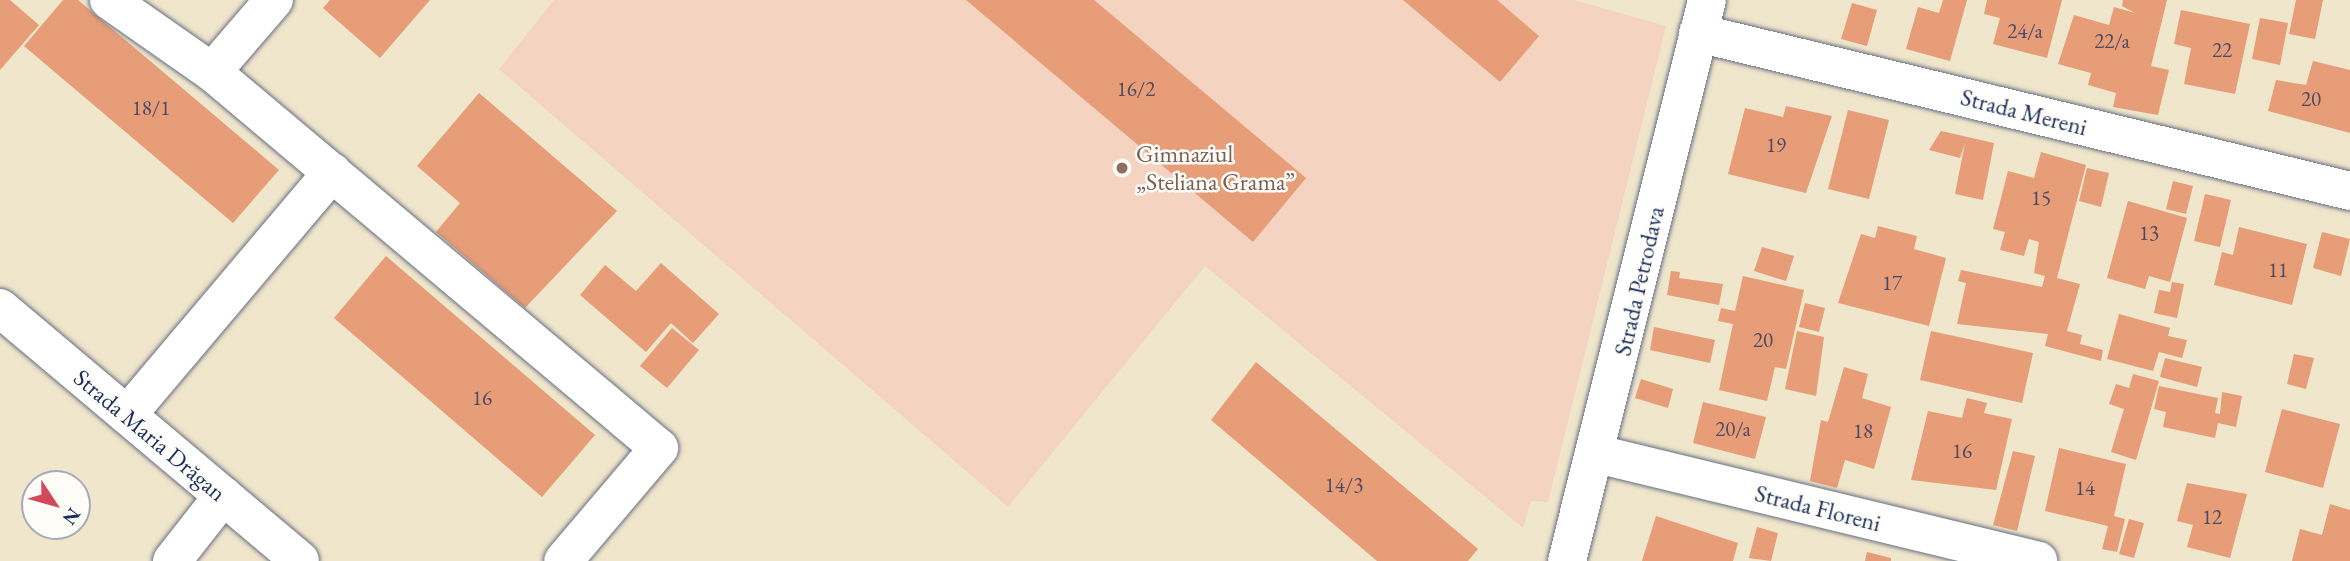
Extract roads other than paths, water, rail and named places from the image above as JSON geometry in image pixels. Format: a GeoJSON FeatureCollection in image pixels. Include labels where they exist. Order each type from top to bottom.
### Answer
{"type":"FeatureCollection","features":[{"type":"Feature","properties":{"kind":"street"},"geometry":{"type":"LineString","coordinates":[[109,0],[212,72],[659,448],[563,561]]}},
{"type":"Feature","properties":{"kind":"street"},"geometry":{"type":"LineString","coordinates":[[212,72],[274,0]]}},
{"type":"Feature","properties":{"kind":"street","name":"Strada Mereni"},"geometry":{"type":"LineString","coordinates":[[1702,17],[2350,191]]}},
{"type":"Feature","properties":{"kind":"street","name":"Strada Petrodava"},"geometry":{"type":"LineString","coordinates":[[1567,561],[1597,454],[1702,17]]}},
{"type":"Feature","properties":{"kind":"street"},"geometry":{"type":"LineString","coordinates":[[127,415],[332,172]]}},
{"type":"Feature","properties":{"kind":"street","name":"Strada Maria Drăgan"},"geometry":{"type":"LineString","coordinates":[[0,308],[300,561]]}},
{"type":"Feature","properties":{"kind":"street","name":"Strada Floreni"},"geometry":{"type":"LineString","coordinates":[[1597,454],[2038,561]]}},
{"type":"Feature","properties":{"kind":"street"},"geometry":{"type":"LineString","coordinates":[[172,561],[223,496]]}},
{"type":"Feature","properties":{"kind":"place","name":"Gimnaziul „Steliana Grama”"},"geometry":{"type":"Point","coordinates":[1122,168]}}]}
